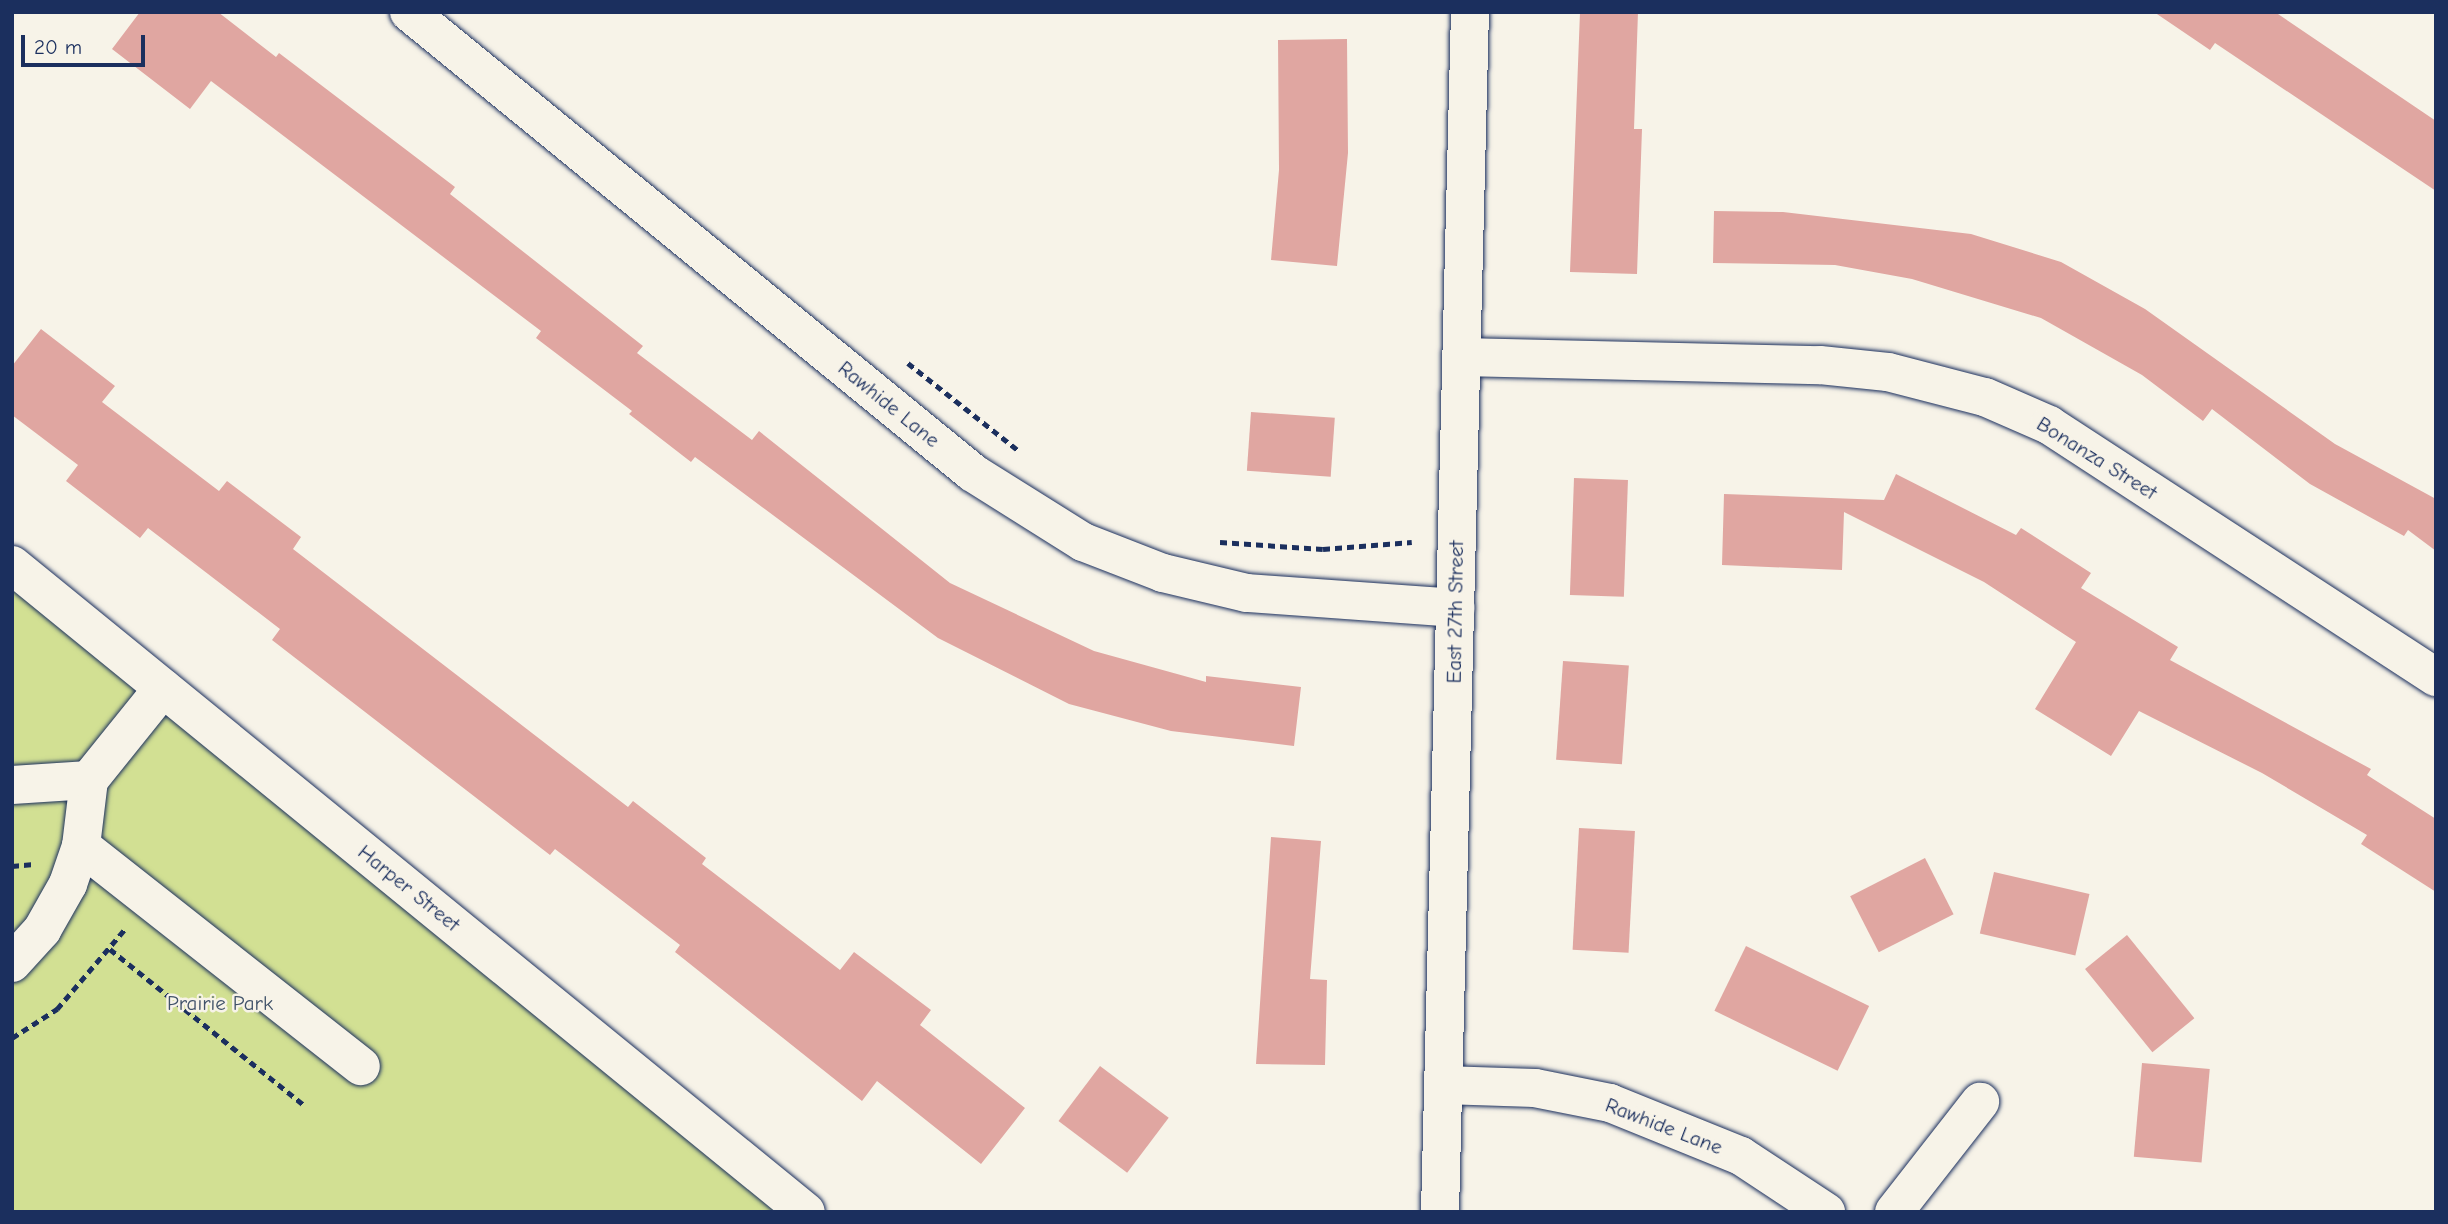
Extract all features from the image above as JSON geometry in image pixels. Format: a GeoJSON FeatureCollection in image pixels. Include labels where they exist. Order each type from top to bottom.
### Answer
{"type":"FeatureCollection","features":[{"type":"Feature","properties":{"kind":"street","name":"Rawhide Lane"},"geometry":{"type":"LineString","coordinates":[[409,12],[973,473],[1083,542],[1163,573],[1247,593],[1455,608]]}},
{"type":"Feature","properties":{"kind":"street","name":"East 27th Street"},"geometry":{"type":"LineString","coordinates":[[1440,1212],[1470,12]]}},
{"type":"Feature","properties":{"kind":"street","name":"Bonanza Street"},"geometry":{"type":"LineString","coordinates":[[1461,357],[1820,365],[1888,372],[1985,397],[2049,425],[2436,677]]}},
{"type":"Feature","properties":{"kind":"street","name":"Harper Street"},"geometry":{"type":"LineString","coordinates":[[12,565],[806,1212]]}},
{"type":"Feature","properties":{"kind":"street"},"geometry":{"type":"LineString","coordinates":[[12,962],[42,930],[81,846],[89,780],[163,688]]}},
{"type":"Feature","properties":{"kind":"street"},"geometry":{"type":"LineString","coordinates":[[12,785],[89,780]]}},
{"type":"Feature","properties":{"kind":"street"},"geometry":{"type":"LineString","coordinates":[[81,846],[361,1066]]}},
{"type":"Feature","properties":{"kind":"street","name":"Rawhide Lane"},"geometry":{"type":"LineString","coordinates":[[1443,1085],[1535,1088],[1610,1103],[1741,1156],[1826,1212]]}},
{"type":"Feature","properties":{"kind":"street"},"geometry":{"type":"LineString","coordinates":[[1894,1212],[1980,1102]]}},
{"type":"Feature","properties":{"kind":"path"},"geometry":{"type":"LineString","coordinates":[[905,361],[1025,455]]}},
{"type":"Feature","properties":{"kind":"path"},"geometry":{"type":"LineString","coordinates":[[1216,542],[1322,549],[1412,542]]}},
{"type":"Feature","properties":{"kind":"path"},"geometry":{"type":"LineString","coordinates":[[12,1038],[57,1009],[110,949],[129,923]]}},
{"type":"Feature","properties":{"kind":"path"},"geometry":{"type":"LineString","coordinates":[[110,949],[304,1105]]}},
{"type":"Feature","properties":{"kind":"green space","name":"Prairie Park"},"geometry":{"type":"Polygon","coordinates":[[[12,565],[806,1212],[12,1212],[12,565]]]}},
{"type":"Feature","properties":{"kind":"building"},"geometry":{"type":"Polygon","coordinates":[[[140,12],[218,12],[276,57],[279,53],[455,187],[450,194],[643,346],[637,353],[752,440],[759,431],[950,583],[1094,651],[1206,682],[1206,676],[1301,687],[1294,746],[1171,731],[1069,704],[938,638],[695,457],[691,462],[629,414],[632,411],[536,338],[541,331],[211,81],[190,109],[112,49],[140,12]]]}},
{"type":"Feature","properties":{"kind":"building"},"geometry":{"type":"Polygon","coordinates":[[[1580,12],[1638,12],[1634,129],[1642,129],[1637,274],[1570,272],[1580,12]]]}},
{"type":"Feature","properties":{"kind":"building"},"geometry":{"type":"Polygon","coordinates":[[[2154,12],[2275,12],[2436,121],[2436,191],[2215,43],[2210,50],[2154,12]]]}},
{"type":"Feature","properties":{"kind":"building"},"geometry":{"type":"Polygon","coordinates":[[[1347,39],[1348,153],[1337,266],[1271,260],[1279,170],[1278,40],[1347,39]]]}},
{"type":"Feature","properties":{"kind":"building"},"geometry":{"type":"Polygon","coordinates":[[[1714,211],[1783,212],[1971,234],[2061,262],[2145,309],[2335,444],[2436,499],[2436,551],[2408,530],[2404,536],[2310,484],[2212,409],[2203,421],[2142,375],[2041,318],[1912,279],[1835,265],[1713,263],[1714,211]]]}},
{"type":"Feature","properties":{"kind":"building"},"geometry":{"type":"Polygon","coordinates":[[[41,329],[115,386],[102,402],[219,491],[227,481],[301,537],[293,549],[628,807],[633,801],[706,858],[702,864],[840,970],[854,952],[931,1010],[920,1025],[1025,1108],[981,1164],[877,1081],[862,1101],[675,952],[680,945],[555,849],[550,855],[272,640],[280,629],[148,528],[140,538],[66,481],[78,465],[12,415],[12,366],[41,329]]]}},
{"type":"Feature","properties":{"kind":"building"},"geometry":{"type":"Polygon","coordinates":[[[1251,412],[1335,418],[1331,477],[1247,471],[1251,412]]]}},
{"type":"Feature","properties":{"kind":"building"},"geometry":{"type":"Polygon","coordinates":[[[1896,474],[2016,535],[2021,528],[2091,573],[2081,588],[2178,647],[2170,660],[2371,769],[2367,775],[2436,819],[2436,892],[2361,844],[2367,835],[2262,773],[2139,711],[2111,756],[2035,709],[2076,642],[1984,582],[1844,512],[1842,570],[1722,565],[1724,494],[1884,500],[1896,474]]]}},
{"type":"Feature","properties":{"kind":"building"},"geometry":{"type":"Polygon","coordinates":[[[1574,478],[1628,480],[1624,597],[1570,595],[1574,478]]]}},
{"type":"Feature","properties":{"kind":"building"},"geometry":{"type":"Polygon","coordinates":[[[1563,661],[1629,666],[1622,764],[1556,760],[1563,661]]]}},
{"type":"Feature","properties":{"kind":"building"},"geometry":{"type":"Polygon","coordinates":[[[1579,828],[1635,831],[1629,953],[1573,950],[1579,828]]]}},
{"type":"Feature","properties":{"kind":"building"},"geometry":{"type":"Polygon","coordinates":[[[1271,837],[1321,841],[1310,979],[1327,980],[1325,1065],[1256,1064],[1271,837]]]}},
{"type":"Feature","properties":{"kind":"building"},"geometry":{"type":"Polygon","coordinates":[[[1925,858],[1954,914],[1879,952],[1850,896],[1925,858]]]}},
{"type":"Feature","properties":{"kind":"building"},"geometry":{"type":"Polygon","coordinates":[[[1994,872],[2089,894],[2075,955],[1980,933],[1994,872]]]}},
{"type":"Feature","properties":{"kind":"building"},"geometry":{"type":"Polygon","coordinates":[[[2127,935],[2194,1018],[2152,1052],[2085,969],[2127,935]]]}},
{"type":"Feature","properties":{"kind":"building"},"geometry":{"type":"Polygon","coordinates":[[[1746,946],[1869,1006],[1838,1071],[1714,1011],[1746,946]]]}},
{"type":"Feature","properties":{"kind":"building"},"geometry":{"type":"Polygon","coordinates":[[[2142,1063],[2210,1069],[2202,1163],[2134,1157],[2142,1063]]]}},
{"type":"Feature","properties":{"kind":"building"},"geometry":{"type":"Polygon","coordinates":[[[1100,1066],[1169,1118],[1127,1173],[1058,1121],[1100,1066]]]}}]}
